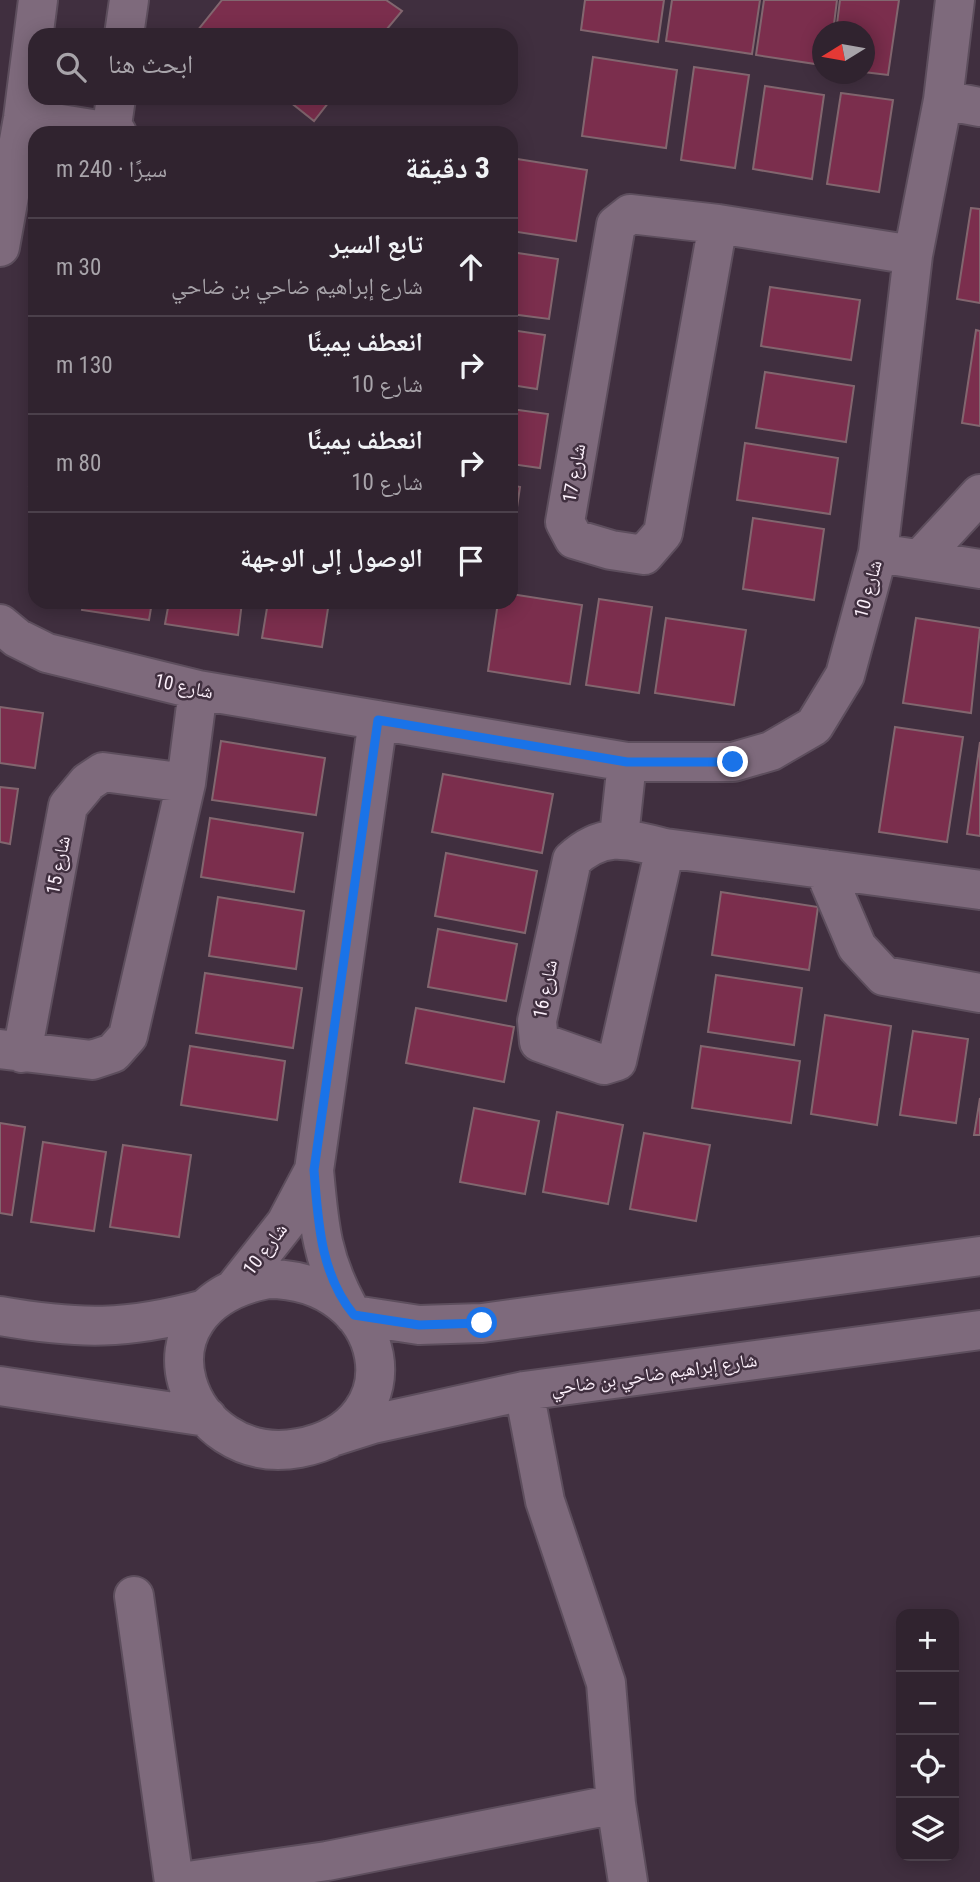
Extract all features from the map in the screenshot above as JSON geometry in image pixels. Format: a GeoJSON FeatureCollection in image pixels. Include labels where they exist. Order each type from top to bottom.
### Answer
{"type":"FeatureCollection","features":[{"type":"Feature","properties":{"kind":"street"},"geometry":{"type":"LineString","coordinates":[[34,28],[38,0]]}},
{"type":"Feature","properties":{"kind":"street"},"geometry":{"type":"LineString","coordinates":[[125,28],[129,0]]}},
{"type":"Feature","properties":{"kind":"street","name":"شارع 10"},"geometry":{"type":"LineString","coordinates":[[0,624],[18,638],[47,653],[198,690],[627,762],[733,762],[771,751],[814,726],[845,675],[878,553],[913,255],[943,100],[955,0]]}},
{"type":"Feature","properties":{"kind":"street"},"geometry":{"type":"LineString","coordinates":[[0,247],[28,79]]}},
{"type":"Feature","properties":{"kind":"street"},"geometry":{"type":"LineString","coordinates":[[943,100],[980,107]]}},
{"type":"Feature","properties":{"kind":"street"},"geometry":{"type":"LineString","coordinates":[[23,118],[114,121]]}},
{"type":"Feature","properties":{"kind":"street","name":"شارع 17"},"geometry":{"type":"LineString","coordinates":[[718,224],[663,533],[644,555],[611,550],[574,539],[565,522],[616,225],[630,214],[718,224],[913,255]]}},
{"type":"Feature","properties":{"kind":"street"},"geometry":{"type":"LineString","coordinates":[[921,558],[980,495]]}},
{"type":"Feature","properties":{"kind":"street"},"geometry":{"type":"LineString","coordinates":[[878,553],[980,569]]}},
{"type":"Feature","properties":{"kind":"street","name":"شارع 15"},"geometry":{"type":"LineString","coordinates":[[186,783],[103,772],[88,782],[68,806],[11,1051],[92,1060],[113,1053],[128,1036],[186,783],[198,690]]}},
{"type":"Feature","properties":{"kind":"street","name":"شارع 10"},"geometry":{"type":"LineString","coordinates":[[351,1311],[330,1273],[321,1244],[314,1170],[378,720]]}},
{"type":"Feature","properties":{"kind":"street"},"geometry":{"type":"LineString","coordinates":[[627,762],[619,837],[665,848],[980,890]]}},
{"type":"Feature","properties":{"kind":"street","name":"شارع 16"},"geometry":{"type":"LineString","coordinates":[[619,837],[586,847],[572,860],[537,1021],[539,1042],[604,1065],[617,1060],[665,848]]}},
{"type":"Feature","properties":{"kind":"street"},"geometry":{"type":"LineString","coordinates":[[824,869],[857,947],[884,976],[980,993]]}},
{"type":"Feature","properties":{"kind":"street","name":"شارع 10"},"geometry":{"type":"LineString","coordinates":[[220,1299],[286,1223],[314,1170]]}},
{"type":"Feature","properties":{"kind":"street"},"geometry":{"type":"LineString","coordinates":[[351,1311],[419,1325],[482,1323],[980,1256]]}},
{"type":"Feature","properties":{"kind":"street"},"geometry":{"type":"LineString","coordinates":[[0,1316],[106,1328],[150,1324],[220,1299],[259,1281],[285,1279],[319,1287],[351,1311],[375,1352],[375,1386],[358,1415],[332,1437],[299,1448],[265,1449],[234,1437],[207,1417],[189,1388],[183,1354],[185,1338],[220,1299]]}},
{"type":"Feature","properties":{"kind":"street","name":"شارع إبراهيم ضاحي بن ضاحي"},"geometry":{"type":"LineString","coordinates":[[332,1437],[385,1421],[524,1391],[980,1330]]}},
{"type":"Feature","properties":{"kind":"street"},"geometry":{"type":"LineString","coordinates":[[0,1386],[207,1417]]}},
{"type":"Feature","properties":{"kind":"street"},"geometry":{"type":"LineString","coordinates":[[524,1391],[545,1501],[606,1684],[615,1804],[628,1882]]}},
{"type":"Feature","properties":{"kind":"street"},"geometry":{"type":"LineString","coordinates":[[134,1596],[174,1882]]}},
{"type":"Feature","properties":{"kind":"street"},"geometry":{"type":"LineString","coordinates":[[181,1882],[327,1861],[615,1804]]}},
{"type":"Feature","properties":{"kind":"building"},"geometry":{"type":"Polygon","coordinates":[[[222,0],[386,0],[402,11],[388,28],[200,28],[222,0]]]}},
{"type":"Feature","properties":{"kind":"building"},"geometry":{"type":"Polygon","coordinates":[[[585,0],[664,0],[658,42],[581,30],[585,0]]]}},
{"type":"Feature","properties":{"kind":"building"},"geometry":{"type":"Polygon","coordinates":[[[672,0],[760,0],[752,54],[666,41],[672,0]]]}},
{"type":"Feature","properties":{"kind":"building"},"geometry":{"type":"Polygon","coordinates":[[[764,0],[837,0],[834,21],[812,21],[812,63],[756,55],[764,0]]]}},
{"type":"Feature","properties":{"kind":"building"},"geometry":{"type":"Polygon","coordinates":[[[840,0],[899,0],[888,75],[875,73],[875,21],[837,21],[840,0]]]}},
{"type":"Feature","properties":{"kind":"building"},"geometry":{"type":"Polygon","coordinates":[[[593,57],[677,70],[666,148],[582,136],[593,57]]]}},
{"type":"Feature","properties":{"kind":"building"},"geometry":{"type":"Polygon","coordinates":[[[694,67],[749,75],[735,168],[681,160],[694,67]]]}},
{"type":"Feature","properties":{"kind":"building"},"geometry":{"type":"Polygon","coordinates":[[[765,86],[824,95],[812,179],[753,169],[765,86]]]}},
{"type":"Feature","properties":{"kind":"building"},"geometry":{"type":"Polygon","coordinates":[[[841,93],[893,100],[879,192],[827,184],[841,93]]]}},
{"type":"Feature","properties":{"kind":"building"},"geometry":{"type":"Polygon","coordinates":[[[294,105],[327,105],[314,121],[294,105]]]}},
{"type":"Feature","properties":{"kind":"building"},"geometry":{"type":"Polygon","coordinates":[[[518,159],[587,170],[576,241],[518,232],[518,159]]]}},
{"type":"Feature","properties":{"kind":"building"},"geometry":{"type":"Polygon","coordinates":[[[971,208],[980,209],[980,303],[957,299],[971,208]]]}},
{"type":"Feature","properties":{"kind":"building"},"geometry":{"type":"Polygon","coordinates":[[[518,253],[558,259],[549,319],[518,315],[518,253]]]}},
{"type":"Feature","properties":{"kind":"building"},"geometry":{"type":"Polygon","coordinates":[[[770,287],[860,300],[851,360],[761,346],[770,287]]]}},
{"type":"Feature","properties":{"kind":"building"},"geometry":{"type":"Polygon","coordinates":[[[976,330],[980,331],[980,426],[962,423],[976,330]]]}},
{"type":"Feature","properties":{"kind":"building"},"geometry":{"type":"Polygon","coordinates":[[[518,331],[545,335],[537,389],[518,386],[518,331]]]}},
{"type":"Feature","properties":{"kind":"building"},"geometry":{"type":"Polygon","coordinates":[[[765,372],[854,386],[846,442],[756,428],[765,372]]]}},
{"type":"Feature","properties":{"kind":"building"},"geometry":{"type":"Polygon","coordinates":[[[518,410],[548,414],[540,468],[518,465],[518,410]]]}},
{"type":"Feature","properties":{"kind":"building"},"geometry":{"type":"Polygon","coordinates":[[[745,443],[838,458],[830,514],[737,500],[745,443]]]}},
{"type":"Feature","properties":{"kind":"building"},"geometry":{"type":"Polygon","coordinates":[[[753,518],[824,529],[814,600],[743,589],[753,518]]]}},
{"type":"Feature","properties":{"kind":"building"},"geometry":{"type":"Polygon","coordinates":[[[518,595],[582,605],[570,684],[488,671],[497,609],[518,609],[518,595]]]}},
{"type":"Feature","properties":{"kind":"building"},"geometry":{"type":"Polygon","coordinates":[[[599,599],[652,607],[639,693],[586,685],[599,599]]]}},
{"type":"Feature","properties":{"kind":"building"},"geometry":{"type":"Polygon","coordinates":[[[82,609],[151,609],[149,620],[82,609]]]}},
{"type":"Feature","properties":{"kind":"building"},"geometry":{"type":"Polygon","coordinates":[[[168,609],[241,609],[238,635],[165,624],[168,609]]]}},
{"type":"Feature","properties":{"kind":"building"},"geometry":{"type":"Polygon","coordinates":[[[267,609],[328,609],[322,647],[262,638],[267,609]]]}},
{"type":"Feature","properties":{"kind":"building"},"geometry":{"type":"Polygon","coordinates":[[[666,618],[746,630],[734,705],[655,693],[666,618]]]}},
{"type":"Feature","properties":{"kind":"building"},"geometry":{"type":"Polygon","coordinates":[[[916,618],[980,628],[971,713],[903,703],[916,618]]]}},
{"type":"Feature","properties":{"kind":"building"},"geometry":{"type":"Polygon","coordinates":[[[0,707],[43,713],[35,768],[0,763],[0,707]]]}},
{"type":"Feature","properties":{"kind":"building"},"geometry":{"type":"Polygon","coordinates":[[[895,727],[963,737],[947,842],[879,832],[895,727]]]}},
{"type":"Feature","properties":{"kind":"building"},"geometry":{"type":"Polygon","coordinates":[[[221,741],[325,758],[316,815],[212,800],[221,741]]]}},
{"type":"Feature","properties":{"kind":"building"},"geometry":{"type":"Polygon","coordinates":[[[980,742],[980,836],[967,834],[980,742]]]}},
{"type":"Feature","properties":{"kind":"building"},"geometry":{"type":"Polygon","coordinates":[[[443,774],[553,794],[542,853],[432,832],[443,774]]]}},
{"type":"Feature","properties":{"kind":"building"},"geometry":{"type":"Polygon","coordinates":[[[0,787],[18,789],[10,844],[0,842],[0,787]]]}},
{"type":"Feature","properties":{"kind":"building"},"geometry":{"type":"Polygon","coordinates":[[[210,818],[303,833],[294,892],[201,877],[210,818]]]}},
{"type":"Feature","properties":{"kind":"building"},"geometry":{"type":"Polygon","coordinates":[[[446,853],[537,871],[525,933],[435,916],[446,853]]]}},
{"type":"Feature","properties":{"kind":"building"},"geometry":{"type":"Polygon","coordinates":[[[721,892],[818,907],[809,970],[712,955],[721,892]]]}},
{"type":"Feature","properties":{"kind":"building"},"geometry":{"type":"Polygon","coordinates":[[[218,897],[304,911],[296,969],[209,956],[218,897]]]}},
{"type":"Feature","properties":{"kind":"building"},"geometry":{"type":"Polygon","coordinates":[[[438,929],[517,944],[506,1001],[428,987],[438,929]]]}},
{"type":"Feature","properties":{"kind":"building"},"geometry":{"type":"Polygon","coordinates":[[[205,973],[302,988],[293,1048],[196,1033],[205,973]]]}},
{"type":"Feature","properties":{"kind":"building"},"geometry":{"type":"Polygon","coordinates":[[[716,975],[802,988],[794,1045],[708,1032],[716,975]]]}},
{"type":"Feature","properties":{"kind":"building"},"geometry":{"type":"Polygon","coordinates":[[[416,1008],[514,1027],[504,1082],[406,1063],[416,1008]]]}},
{"type":"Feature","properties":{"kind":"building"},"geometry":{"type":"Polygon","coordinates":[[[825,1015],[891,1026],[877,1125],[811,1114],[825,1015]]]}},
{"type":"Feature","properties":{"kind":"building"},"geometry":{"type":"Polygon","coordinates":[[[913,1031],[968,1039],[956,1123],[900,1115],[913,1031]]]}},
{"type":"Feature","properties":{"kind":"building"},"geometry":{"type":"Polygon","coordinates":[[[190,1046],[285,1061],[277,1120],[181,1105],[190,1046]]]}},
{"type":"Feature","properties":{"kind":"building"},"geometry":{"type":"Polygon","coordinates":[[[701,1046],[800,1061],[791,1123],[692,1108],[701,1046]]]}},
{"type":"Feature","properties":{"kind":"building"},"geometry":{"type":"Polygon","coordinates":[[[980,1098],[980,1135],[974,1135],[980,1098]]]}},
{"type":"Feature","properties":{"kind":"building"},"geometry":{"type":"Polygon","coordinates":[[[474,1108],[539,1121],[525,1194],[460,1182],[474,1108]]]}},
{"type":"Feature","properties":{"kind":"building"},"geometry":{"type":"Polygon","coordinates":[[[557,1112],[623,1125],[608,1204],[543,1192],[557,1112]]]}},
{"type":"Feature","properties":{"kind":"building"},"geometry":{"type":"Polygon","coordinates":[[[0,1123],[25,1127],[12,1215],[0,1213],[0,1123]]]}},
{"type":"Feature","properties":{"kind":"building"},"geometry":{"type":"Polygon","coordinates":[[[644,1133],[710,1145],[696,1221],[630,1209],[644,1133]]]}},
{"type":"Feature","properties":{"kind":"building"},"geometry":{"type":"Polygon","coordinates":[[[43,1142],[106,1152],[94,1231],[31,1222],[43,1142]]]}},
{"type":"Feature","properties":{"kind":"building"},"geometry":{"type":"Polygon","coordinates":[[[123,1145],[191,1155],[179,1237],[110,1227],[123,1145]]]}},
{"type":"Feature","properties":{"kind":"route"},"geometry":{"type":"LineString","coordinates":[[482,1323],[419,1325],[354,1315],[330,1273],[321,1244],[314,1170],[378,720],[627,762],[733,762]]}}]}
